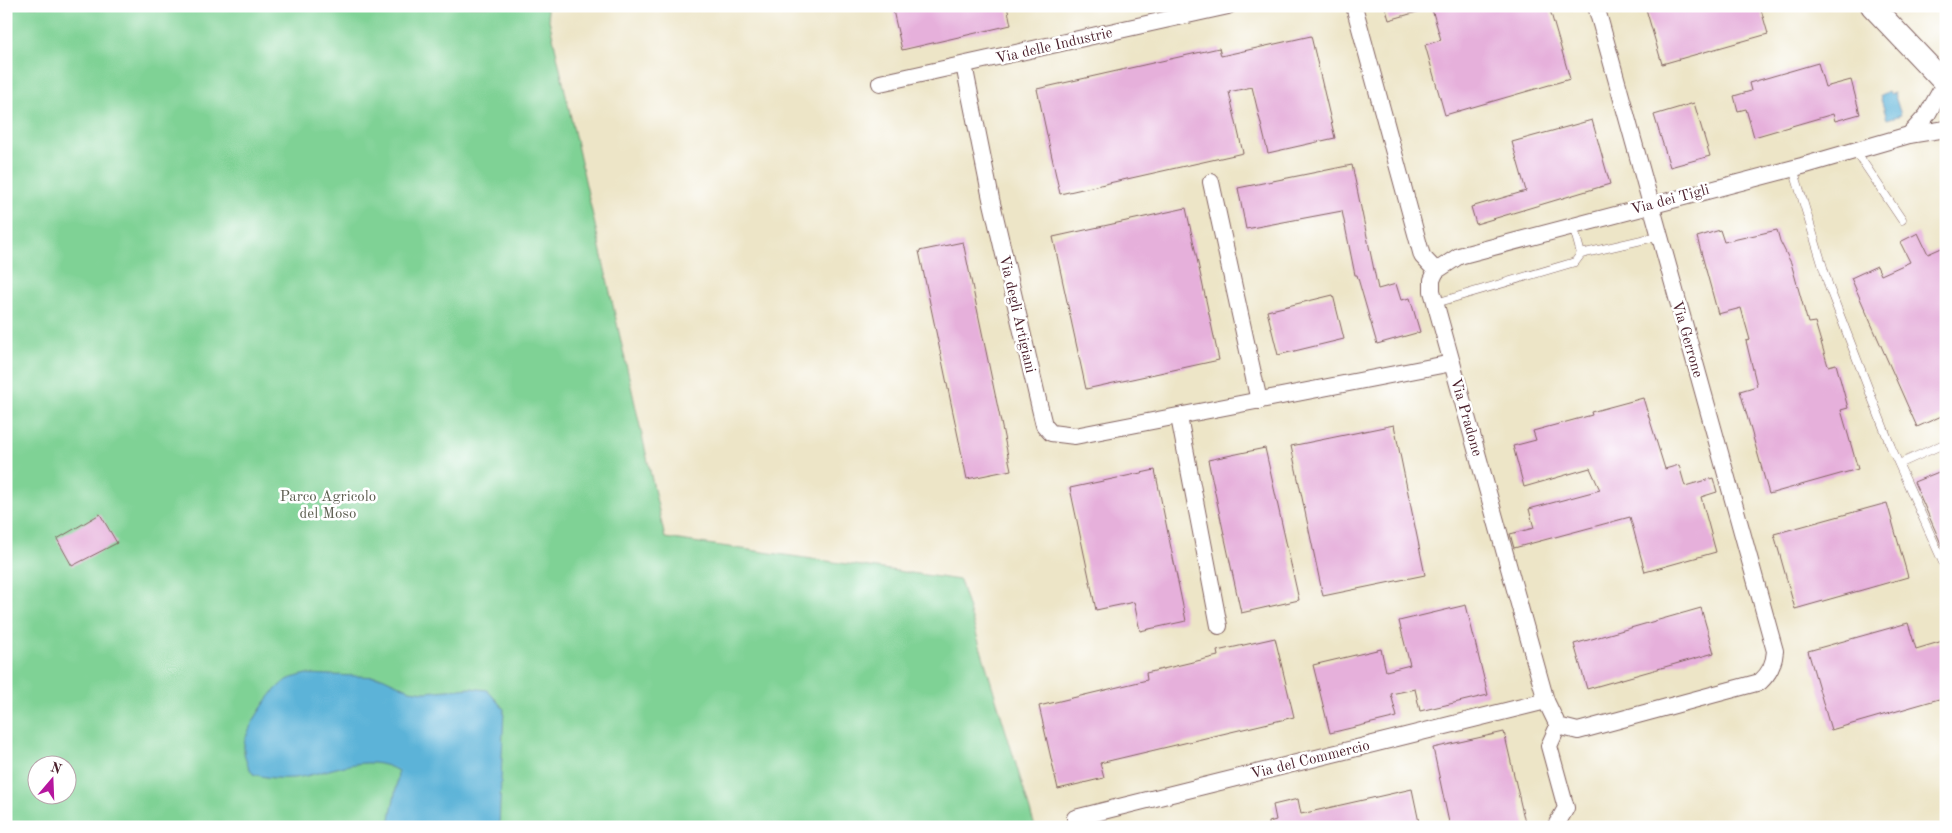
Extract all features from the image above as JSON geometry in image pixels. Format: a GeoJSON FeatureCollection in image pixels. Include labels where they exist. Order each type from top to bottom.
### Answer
{"type":"FeatureCollection","features":[{"type":"Feature","properties":{"kind":"main road"},"geometry":{"type":"LineString","coordinates":[[1872,6],[1945,84]]}},
{"type":"Feature","properties":{"kind":"street","name":"Via delle Industrie"},"geometry":{"type":"LineString","coordinates":[[880,83],[1228,6]]}},
{"type":"Feature","properties":{"kind":"street"},"geometry":{"type":"LineString","coordinates":[[1354,6],[1422,256],[1436,271]]}},
{"type":"Feature","properties":{"kind":"street","name":"Via Gerrone"},"geometry":{"type":"LineString","coordinates":[[1558,726],[1578,731],[1760,682],[1774,662],[1775,651],[1596,6]]}},
{"type":"Feature","properties":{"kind":"street","name":"Via degli Artigiani"},"geometry":{"type":"LineString","coordinates":[[964,65],[992,199],[1044,425],[1051,433],[1075,436],[1452,362]]}},
{"type":"Feature","properties":{"kind":"street"},"geometry":{"type":"LineString","coordinates":[[1908,135],[1927,115],[1945,84]]}},
{"type":"Feature","properties":{"kind":"street","name":"Via dei Tigli"},"geometry":{"type":"LineString","coordinates":[[1436,271],[1459,256],[1650,204],[1793,168],[1908,135],[1946,129]]}},
{"type":"Feature","properties":{"kind":"street"},"geometry":{"type":"LineString","coordinates":[[1211,182],[1259,401]]}},
{"type":"Feature","properties":{"kind":"street","name":"Via Pradone"},"geometry":{"type":"LineString","coordinates":[[1436,271],[1432,280],[1436,303],[1546,701],[1558,726]]}},
{"type":"Feature","properties":{"kind":"street"},"geometry":{"type":"LineString","coordinates":[[1179,417],[1219,626]]}},
{"type":"Feature","properties":{"kind":"street","name":"Via del Commercio"},"geometry":{"type":"LineString","coordinates":[[1075,818],[1546,701]]}},
{"type":"Feature","properties":{"kind":"street"},"geometry":{"type":"LineString","coordinates":[[1555,827],[1566,808],[1549,746],[1558,726]]}},
{"type":"Feature","properties":{"kind":"lane"},"geometry":{"type":"LineString","coordinates":[[1856,150],[1902,220]]}},
{"type":"Feature","properties":{"kind":"lane"},"geometry":{"type":"LineString","coordinates":[[1793,168],[1829,287],[1899,464],[1946,569]]}},
{"type":"Feature","properties":{"kind":"lane"},"geometry":{"type":"LineString","coordinates":[[1573,225],[1581,254]]}},
{"type":"Feature","properties":{"kind":"lane"},"geometry":{"type":"LineString","coordinates":[[1436,303],[1575,262],[1581,254],[1659,236]]}},
{"type":"Feature","properties":{"kind":"lane"},"geometry":{"type":"LineString","coordinates":[[1899,464],[1946,443]]}},
{"type":"Feature","properties":{"kind":"green space","name":"Parco Agricolo del Moso"},"geometry":{"type":"Polygon","coordinates":[[[6,6],[546,6],[665,538],[960,580],[1035,827],[6,827],[6,6]]]}},
{"type":"Feature","properties":{"kind":"water"},"geometry":{"type":"Polygon","coordinates":[[[1888,91],[1891,94],[1894,93],[1901,115],[1887,119],[1880,96],[1888,91]]]}},
{"type":"Feature","properties":{"kind":"water"},"geometry":{"type":"Polygon","coordinates":[[[306,674],[382,677],[410,690],[425,692],[471,688],[487,690],[504,709],[499,827],[389,827],[398,771],[386,765],[360,763],[294,778],[273,778],[253,774],[244,753],[244,745],[249,729],[267,700],[281,684],[289,679],[306,674]]]}},
{"type":"Feature","properties":{"kind":"building"},"geometry":{"type":"Polygon","coordinates":[[[892,6],[1007,6],[1011,25],[902,50],[892,6]]]}},
{"type":"Feature","properties":{"kind":"building"},"geometry":{"type":"Polygon","coordinates":[[[1385,6],[1424,6],[1424,10],[1389,20],[1385,6]]]}},
{"type":"Feature","properties":{"kind":"building"},"geometry":{"type":"Polygon","coordinates":[[[1431,6],[1546,6],[1547,10],[1550,10],[1570,79],[1445,115],[1425,45],[1441,40],[1431,6]]]}},
{"type":"Feature","properties":{"kind":"building"},"geometry":{"type":"Polygon","coordinates":[[[1655,6],[1760,6],[1768,34],[1662,64],[1646,9],[1655,6]]]}},
{"type":"Feature","properties":{"kind":"building"},"geometry":{"type":"Polygon","coordinates":[[[1311,36],[1335,138],[1268,153],[1252,87],[1229,92],[1243,153],[1060,194],[1037,89],[1219,48],[1221,56],[1311,36]]]}},
{"type":"Feature","properties":{"kind":"building"},"geometry":{"type":"Polygon","coordinates":[[[1818,63],[1825,87],[1851,80],[1860,114],[1835,121],[1833,114],[1754,137],[1746,109],[1738,111],[1734,96],[1751,91],[1749,83],[1818,63]]]}},
{"type":"Feature","properties":{"kind":"building"},"geometry":{"type":"Polygon","coordinates":[[[1694,103],[1710,156],[1670,167],[1654,115],[1694,103]]]}},
{"type":"Feature","properties":{"kind":"building"},"geometry":{"type":"Polygon","coordinates":[[[1592,120],[1610,184],[1476,224],[1471,207],[1526,191],[1512,142],[1592,120]]]}},
{"type":"Feature","properties":{"kind":"building"},"geometry":{"type":"Polygon","coordinates":[[[1352,165],[1378,289],[1396,284],[1401,300],[1410,298],[1420,332],[1377,344],[1357,275],[1355,275],[1342,211],[1246,229],[1238,188],[1352,165]]]}},
{"type":"Feature","properties":{"kind":"building"},"geometry":{"type":"Polygon","coordinates":[[[1186,208],[1219,360],[1086,389],[1053,237],[1186,208]]]}},
{"type":"Feature","properties":{"kind":"building"},"geometry":{"type":"Polygon","coordinates":[[[1720,230],[1724,242],[1777,230],[1780,241],[1791,263],[1808,323],[1815,322],[1828,366],[1836,364],[1848,408],[1841,410],[1858,469],[1769,494],[1740,391],[1757,386],[1746,341],[1750,340],[1741,308],[1718,314],[1697,237],[1720,230]]]}},
{"type":"Feature","properties":{"kind":"building"},"geometry":{"type":"Polygon","coordinates":[[[1918,233],[1928,254],[1946,246],[1946,414],[1917,427],[1851,278],[1877,266],[1881,275],[1910,262],[1900,242],[1918,233]]]}},
{"type":"Feature","properties":{"kind":"building"},"geometry":{"type":"Polygon","coordinates":[[[963,242],[1011,470],[967,479],[919,251],[963,242]]]}},
{"type":"Feature","properties":{"kind":"building"},"geometry":{"type":"Polygon","coordinates":[[[1333,295],[1344,339],[1278,355],[1267,311],[1333,295]]]}},
{"type":"Feature","properties":{"kind":"building"},"geometry":{"type":"Polygon","coordinates":[[[1643,398],[1665,469],[1679,465],[1685,486],[1713,478],[1717,492],[1701,497],[1716,552],[1645,572],[1630,517],[1514,548],[1510,534],[1534,528],[1529,509],[1600,490],[1590,468],[1524,487],[1513,446],[1536,440],[1533,431],[1592,415],[1591,412],[1643,398]]]}},
{"type":"Feature","properties":{"kind":"building"},"geometry":{"type":"Polygon","coordinates":[[[1394,425],[1425,575],[1323,596],[1291,446],[1394,425]]]}},
{"type":"Feature","properties":{"kind":"building"},"geometry":{"type":"Polygon","coordinates":[[[1265,448],[1299,600],[1241,613],[1208,460],[1265,448]]]}},
{"type":"Feature","properties":{"kind":"building"},"geometry":{"type":"Polygon","coordinates":[[[1946,469],[1946,555],[1914,482],[1946,469]]]}},
{"type":"Feature","properties":{"kind":"building"},"geometry":{"type":"Polygon","coordinates":[[[1155,470],[1186,621],[1140,631],[1134,602],[1096,610],[1070,488],[1155,470]]]}},
{"type":"Feature","properties":{"kind":"building"},"geometry":{"type":"Polygon","coordinates":[[[1887,503],[1908,577],[1795,609],[1774,534],[1887,503]]]}},
{"type":"Feature","properties":{"kind":"building"},"geometry":{"type":"Polygon","coordinates":[[[100,514],[117,543],[72,566],[57,539],[100,514]]]}},
{"type":"Feature","properties":{"kind":"building"},"geometry":{"type":"Polygon","coordinates":[[[1466,605],[1488,695],[1420,711],[1415,689],[1391,694],[1397,717],[1330,733],[1313,665],[1381,649],[1386,671],[1410,665],[1399,621],[1466,605]]]}},
{"type":"Feature","properties":{"kind":"building"},"geometry":{"type":"Polygon","coordinates":[[[1701,608],[1714,653],[1587,689],[1574,644],[1701,608]]]}},
{"type":"Feature","properties":{"kind":"building"},"geometry":{"type":"Polygon","coordinates":[[[1908,623],[1916,649],[1946,640],[1946,697],[1831,730],[1808,651],[1908,623]]]}},
{"type":"Feature","properties":{"kind":"building"},"geometry":{"type":"Polygon","coordinates":[[[1275,638],[1294,717],[1100,763],[1104,778],[1058,789],[1039,706],[1147,680],[1146,673],[1218,656],[1217,651],[1275,638]]]}},
{"type":"Feature","properties":{"kind":"building"},"geometry":{"type":"Polygon","coordinates":[[[1504,732],[1526,827],[1450,827],[1433,748],[1504,732]]]}},
{"type":"Feature","properties":{"kind":"building"},"geometry":{"type":"Polygon","coordinates":[[[1412,789],[1420,827],[1269,827],[1269,822],[1276,820],[1273,805],[1298,799],[1301,814],[1412,789]]]}}]}
